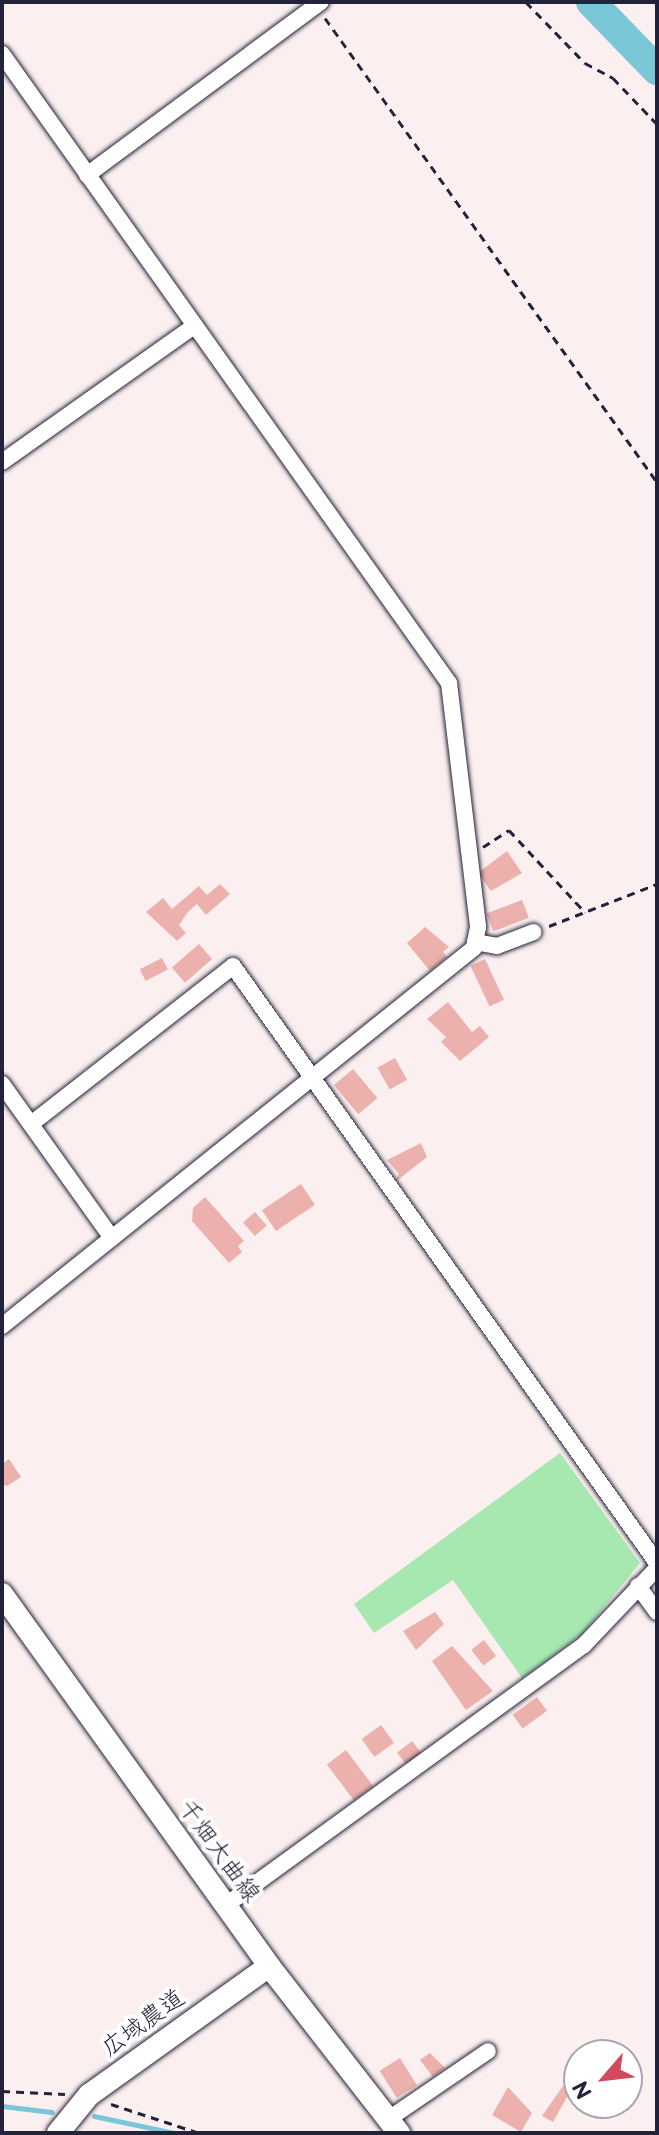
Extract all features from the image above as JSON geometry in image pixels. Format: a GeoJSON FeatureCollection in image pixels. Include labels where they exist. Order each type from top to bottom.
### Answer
{"type":"FeatureCollection","features":[{"type":"Feature","properties":{"kind":"main road","name":"千畑大曲線"},"geometry":{"type":"LineString","coordinates":[[2,1594],[269,1966],[394,2129]]}},
{"type":"Feature","properties":{"kind":"main road","name":"広域農道"},"geometry":{"type":"LineString","coordinates":[[58,2133],[89,2095],[269,1966]]}},
{"type":"Feature","properties":{"kind":"street"},"geometry":{"type":"LineString","coordinates":[[87,175],[318,4]]}},
{"type":"Feature","properties":{"kind":"street"},"geometry":{"type":"LineString","coordinates":[[2,54],[449,683],[469,853],[475,942]]}},
{"type":"Feature","properties":{"kind":"street"},"geometry":{"type":"LineString","coordinates":[[2,462],[194,326]]}},
{"type":"Feature","properties":{"kind":"street"},"geometry":{"type":"LineString","coordinates":[[2,1326],[475,942],[497,946],[533,932]]}},
{"type":"Feature","properties":{"kind":"street"},"geometry":{"type":"LineString","coordinates":[[31,1124],[233,966],[657,1566],[584,1645],[226,1905]]}},
{"type":"Feature","properties":{"kind":"street"},"geometry":{"type":"LineString","coordinates":[[2,1084],[112,1238]]}},
{"type":"Feature","properties":{"kind":"street"},"geometry":{"type":"LineString","coordinates":[[638,1586],[657,1612]]}},
{"type":"Feature","properties":{"kind":"street"},"geometry":{"type":"LineString","coordinates":[[394,2129],[488,2051]]}},
{"type":"Feature","properties":{"kind":"path"},"geometry":{"type":"LineString","coordinates":[[526,2],[585,63],[613,78],[657,124]]}},
{"type":"Feature","properties":{"kind":"path"},"geometry":{"type":"LineString","coordinates":[[318,4],[657,482]]}},
{"type":"Feature","properties":{"kind":"path"},"geometry":{"type":"LineString","coordinates":[[469,853],[509,830],[585,912]]}},
{"type":"Feature","properties":{"kind":"path"},"geometry":{"type":"LineString","coordinates":[[533,932],[657,884]]}},
{"type":"Feature","properties":{"kind":"path"},"geometry":{"type":"LineString","coordinates":[[2,2091],[89,2095],[199,2133]]}},
{"type":"Feature","properties":{"kind":"green space"},"geometry":{"type":"Polygon","coordinates":[[[560,1453],[640,1563],[582,1634],[522,1678],[453,1580],[374,1633],[354,1604],[560,1453]]]}},
{"type":"Feature","properties":{"kind":"building"},"geometry":{"type":"Polygon","coordinates":[[[507,851],[522,873],[491,891],[478,873],[507,851]]]}},
{"type":"Feature","properties":{"kind":"building"},"geometry":{"type":"Polygon","coordinates":[[[220,884],[230,894],[206,915],[197,904],[179,925],[186,933],[177,941],[146,912],[163,898],[172,909],[199,886],[207,895],[220,884]]]}},
{"type":"Feature","properties":{"kind":"building"},"geometry":{"type":"Polygon","coordinates":[[[522,900],[529,918],[493,931],[487,914],[522,900]]]}},
{"type":"Feature","properties":{"kind":"building"},"geometry":{"type":"Polygon","coordinates":[[[425,927],[449,947],[443,952],[447,957],[430,971],[407,943],[425,927]]]}},
{"type":"Feature","properties":{"kind":"building"},"geometry":{"type":"Polygon","coordinates":[[[199,944],[212,959],[185,983],[172,968],[199,944]]]}},
{"type":"Feature","properties":{"kind":"building"},"geometry":{"type":"Polygon","coordinates":[[[162,958],[168,970],[146,981],[140,969],[162,958]]]}},
{"type":"Feature","properties":{"kind":"building"},"geometry":{"type":"Polygon","coordinates":[[[485,959],[504,1000],[490,1007],[470,966],[485,959]]]}},
{"type":"Feature","properties":{"kind":"building"},"geometry":{"type":"Polygon","coordinates":[[[448,1002],[472,1032],[480,1026],[489,1037],[460,1061],[441,1042],[446,1037],[427,1019],[448,1002]]]}},
{"type":"Feature","properties":{"kind":"building"},"geometry":{"type":"Polygon","coordinates":[[[395,1058],[407,1080],[390,1090],[378,1068],[395,1058]]]}},
{"type":"Feature","properties":{"kind":"building"},"geometry":{"type":"Polygon","coordinates":[[[353,1069],[377,1098],[358,1114],[334,1085],[353,1069]]]}},
{"type":"Feature","properties":{"kind":"building"},"geometry":{"type":"Polygon","coordinates":[[[421,1143],[427,1157],[394,1183],[399,1174],[387,1160],[421,1143]]]}},
{"type":"Feature","properties":{"kind":"building"},"geometry":{"type":"Polygon","coordinates":[[[301,1184],[315,1205],[276,1231],[262,1210],[301,1184]]]}},
{"type":"Feature","properties":{"kind":"building"},"geometry":{"type":"Polygon","coordinates":[[[205,1197],[244,1241],[238,1246],[242,1252],[229,1263],[192,1221],[193,1208],[205,1197]]]}},
{"type":"Feature","properties":{"kind":"building"},"geometry":{"type":"Polygon","coordinates":[[[255,1212],[267,1226],[255,1236],[243,1222],[255,1212]]]}},
{"type":"Feature","properties":{"kind":"building"},"geometry":{"type":"Polygon","coordinates":[[[9,1459],[21,1477],[7,1486],[2,1484],[2,1464],[9,1459]]]}},
{"type":"Feature","properties":{"kind":"building"},"geometry":{"type":"Polygon","coordinates":[[[435,1612],[444,1624],[416,1650],[403,1631],[435,1612]]]}},
{"type":"Feature","properties":{"kind":"building"},"geometry":{"type":"Polygon","coordinates":[[[484,1640],[496,1656],[483,1666],[471,1650],[484,1640]]]}},
{"type":"Feature","properties":{"kind":"building"},"geometry":{"type":"Polygon","coordinates":[[[452,1646],[493,1691],[466,1710],[432,1661],[452,1646]]]}},
{"type":"Feature","properties":{"kind":"building"},"geometry":{"type":"Polygon","coordinates":[[[537,1697],[547,1711],[523,1728],[513,1715],[537,1697]]]}},
{"type":"Feature","properties":{"kind":"building"},"geometry":{"type":"Polygon","coordinates":[[[381,1725],[394,1743],[375,1757],[362,1739],[381,1725]]]}},
{"type":"Feature","properties":{"kind":"building"},"geometry":{"type":"Polygon","coordinates":[[[412,1741],[422,1754],[407,1765],[397,1753],[412,1741]]]}},
{"type":"Feature","properties":{"kind":"building"},"geometry":{"type":"Polygon","coordinates":[[[346,1750],[373,1786],[354,1800],[327,1764],[346,1750]]]}},
{"type":"Feature","properties":{"kind":"building"},"geometry":{"type":"Polygon","coordinates":[[[430,2053],[445,2068],[433,2077],[420,2060],[430,2053]]]}},
{"type":"Feature","properties":{"kind":"building"},"geometry":{"type":"Polygon","coordinates":[[[400,2058],[417,2085],[397,2098],[380,2071],[400,2058]]]}},
{"type":"Feature","properties":{"kind":"building"},"geometry":{"type":"Polygon","coordinates":[[[563,2086],[563,2104],[553,2122],[542,2116],[563,2086]]]}},
{"type":"Feature","properties":{"kind":"building"},"geometry":{"type":"Polygon","coordinates":[[[508,2087],[532,2113],[521,2132],[492,2115],[508,2087]]]}},
{"type":"Feature","properties":{"kind":"waterway"},"geometry":{"type":"LineString","coordinates":[[591,2],[657,70]]}},
{"type":"Feature","properties":{"kind":"waterway"},"geometry":{"type":"LineString","coordinates":[[2,2106],[52,2112]]}},
{"type":"Feature","properties":{"kind":"waterway"},"geometry":{"type":"LineString","coordinates":[[94,2116],[175,2133]]}}]}
